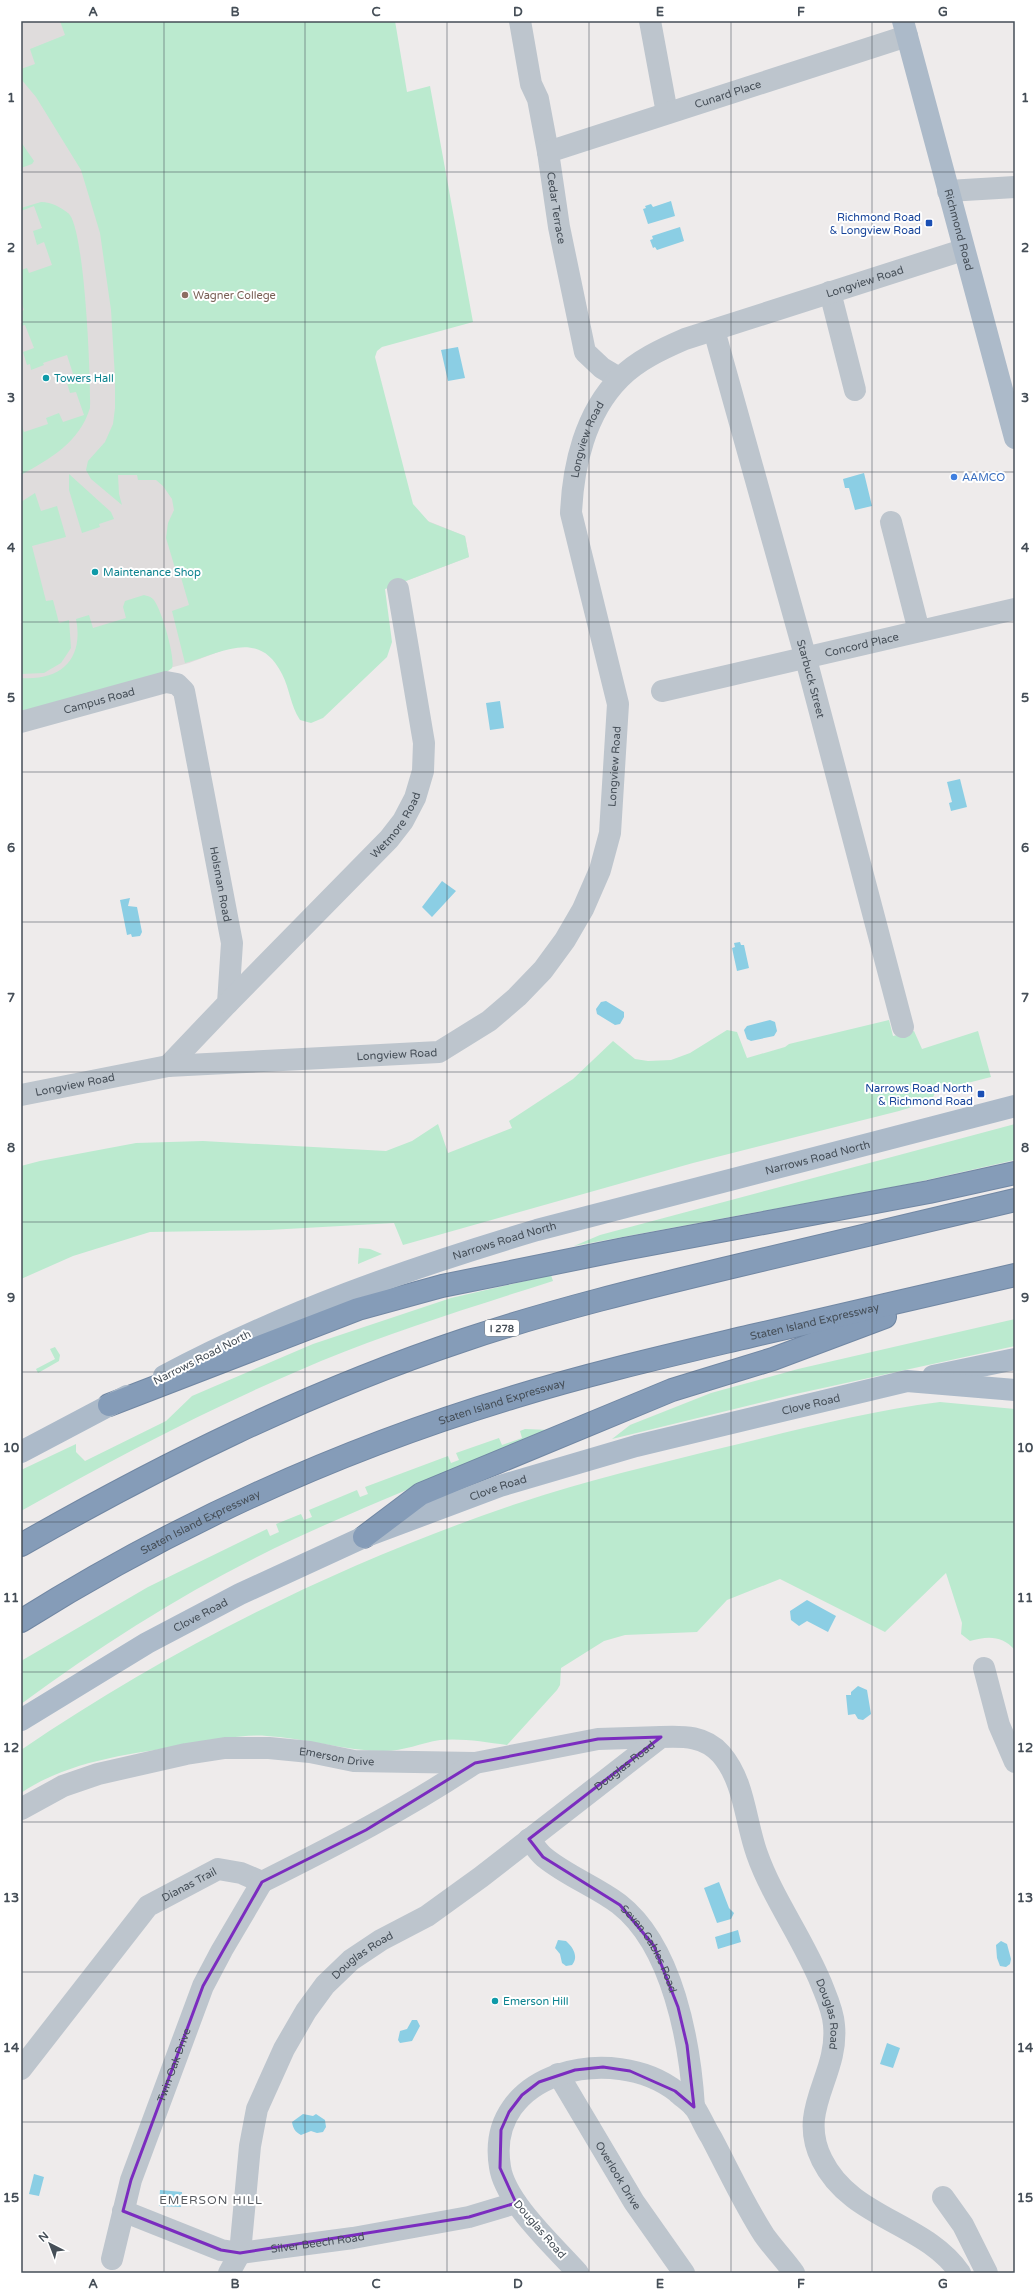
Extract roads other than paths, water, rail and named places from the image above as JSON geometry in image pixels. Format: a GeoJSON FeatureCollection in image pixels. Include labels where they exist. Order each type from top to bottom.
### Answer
{"type":"FeatureCollection","features":[{"type":"Feature","properties":{"kind":"highway"},"geometry":{"type":"LineString","coordinates":[[109,1405],[358,1309],[442,1286],[617,1250],[929,1192],[1015,1173]]}},
{"type":"Feature","properties":{"kind":"highway","name":"I 278"},"geometry":{"type":"LineString","coordinates":[[21,1546],[121,1489],[240,1429],[323,1392],[464,1340],[590,1302],[1015,1200]]}},
{"type":"Feature","properties":{"kind":"highway","name":"Staten Island Expressway"},"geometry":{"type":"LineString","coordinates":[[21,1621],[135,1555],[211,1516],[293,1478],[422,1428],[512,1397],[599,1373],[1015,1274]]}},
{"type":"Feature","properties":{"kind":"highway"},"geometry":{"type":"LineString","coordinates":[[364,1537],[420,1494],[601,1418],[685,1386],[773,1359],[969,1285]]}},
{"type":"Feature","properties":{"kind":"main road","name":"Richmond Road"},"geometry":{"type":"LineString","coordinates":[[905,28],[963,250],[1015,438]]}},
{"type":"Feature","properties":{"kind":"main road","name":"Narrows Road North"},"geometry":{"type":"LineString","coordinates":[[21,1452],[250,1332],[435,1262],[537,1230],[1015,1106]]}},
{"type":"Feature","properties":{"kind":"main road"},"geometry":{"type":"LineString","coordinates":[[906,1381],[1015,1359]]}},
{"type":"Feature","properties":{"kind":"main road","name":"Clove Road"},"geometry":{"type":"LineString","coordinates":[[21,1720],[92,1676],[177,1627],[272,1579],[364,1537],[467,1498],[567,1465],[690,1432],[906,1381],[1015,1390]]}},
{"type":"Feature","properties":{"kind":"street","name":"Cedar Terrace"},"geometry":{"type":"LineString","coordinates":[[520,21],[531,84],[538,99],[548,152],[559,227],[585,352],[602,368],[619,378]]}},
{"type":"Feature","properties":{"kind":"street"},"geometry":{"type":"LineString","coordinates":[[650,21],[667,113]]}},
{"type":"Feature","properties":{"kind":"street","name":"Cunard Place"},"geometry":{"type":"LineString","coordinates":[[548,152],[667,113],[905,28]]}},
{"type":"Feature","properties":{"kind":"street"},"geometry":{"type":"LineString","coordinates":[[948,191],[1015,187]]}},
{"type":"Feature","properties":{"kind":"street","name":"Longview Road"},"geometry":{"type":"LineString","coordinates":[[21,1095],[168,1066],[439,1052],[489,1021],[517,997],[543,970],[565,940],[583,909],[600,870],[610,833],[618,704],[571,513],[572,484],[580,451],[589,427],[605,396],[619,378],[657,352],[685,339],[963,250]]}},
{"type":"Feature","properties":{"kind":"street"},"geometry":{"type":"LineString","coordinates":[[830,292],[855,390]]}},
{"type":"Feature","properties":{"kind":"street","name":"Starbuck Street"},"geometry":{"type":"LineString","coordinates":[[714,330],[806,659],[903,1027]]}},
{"type":"Feature","properties":{"kind":"street"},"geometry":{"type":"LineString","coordinates":[[891,522],[919,631]]}},
{"type":"Feature","properties":{"kind":"street","name":"Wetmore Road"},"geometry":{"type":"LineString","coordinates":[[228,1003],[389,838],[403,821],[415,798],[423,771],[424,742],[398,589]]}},
{"type":"Feature","properties":{"kind":"street","name":"Concord Place"},"geometry":{"type":"LineString","coordinates":[[662,691],[806,659],[1015,608]]}},
{"type":"Feature","properties":{"kind":"street","name":"Campus Road"},"geometry":{"type":"LineString","coordinates":[[21,722],[166,682],[177,684]]}},
{"type":"Feature","properties":{"kind":"street","name":"Holsman Road"},"geometry":{"type":"LineString","coordinates":[[177,684],[184,691],[232,944],[228,1003]]}},
{"type":"Feature","properties":{"kind":"street"},"geometry":{"type":"LineString","coordinates":[[168,1066],[228,1003]]}},
{"type":"Feature","properties":{"kind":"street"},"geometry":{"type":"LineString","coordinates":[[984,1668],[998,1724],[1015,1762]]}},
{"type":"Feature","properties":{"kind":"street","name":"Douglas Road"},"geometry":{"type":"LineString","coordinates":[[229,2273],[240,2253],[250,2146],[258,2109],[284,2049],[306,2011],[325,1985],[351,1960],[381,1940],[427,1916],[481,1877],[661,1737],[682,1736],[700,1739],[711,1745],[722,1755],[742,1795],[757,1854],[766,1876],[813,1963],[830,2005],[834,2023],[834,2054],[816,2103],[813,2129],[821,2158],[830,2176],[842,2190],[859,2203],[938,2248],[960,2273]]}},
{"type":"Feature","properties":{"kind":"street","name":"Emerson Drive"},"geometry":{"type":"LineString","coordinates":[[21,1809],[63,1786],[98,1774],[179,1755],[225,1748],[269,1748],[310,1752],[354,1762],[475,1762],[598,1739],[661,1737]]}},
{"type":"Feature","properties":{"kind":"street"},"geometry":{"type":"LineString","coordinates":[[262,1882],[366,1830],[430,1793],[475,1762]]}},
{"type":"Feature","properties":{"kind":"street","name":"Seven Gables Road"},"geometry":{"type":"LineString","coordinates":[[529,1839],[543,1857],[620,1905],[636,1920],[654,1946],[678,2007],[687,2045],[694,2107]]}},
{"type":"Feature","properties":{"kind":"street","name":"Dianas Trail"},"geometry":{"type":"LineString","coordinates":[[21,2069],[148,1906],[218,1869],[241,1873],[262,1882]]}},
{"type":"Feature","properties":{"kind":"street","name":"Twin Oak Drive"},"geometry":{"type":"LineString","coordinates":[[112,2259],[131,2180],[203,1986],[222,1950],[262,1882]]}},
{"type":"Feature","properties":{"kind":"street","name":"Douglas Road"},"geometry":{"type":"LineString","coordinates":[[578,2273],[516,2203],[505,2185],[500,2168],[498,2149],[502,2130],[509,2112],[522,2095],[539,2082],[558,2074],[575,2070],[603,2067],[630,2071],[652,2078],[675,2091],[694,2107],[765,2236],[794,2273]]}},
{"type":"Feature","properties":{"kind":"street","name":"Overlook Drive"},"geometry":{"type":"LineString","coordinates":[[558,2074],[634,2202],[684,2273]]}},
{"type":"Feature","properties":{"kind":"street"},"geometry":{"type":"LineString","coordinates":[[943,2196],[963,2225],[988,2273]]}},
{"type":"Feature","properties":{"kind":"street","name":"Silver Beech Road"},"geometry":{"type":"LineString","coordinates":[[123,2211],[220,2250],[240,2253],[353,2238],[470,2217],[516,2203]]}},
{"type":"Feature","properties":{"kind":"water"},"geometry":{"type":"Polygon","coordinates":[[[671,201],[675,216],[648,224],[643,209],[646,208],[645,206],[651,204],[653,207],[671,201]]]}},
{"type":"Feature","properties":{"kind":"water"},"geometry":{"type":"Polygon","coordinates":[[[680,227],[684,241],[657,250],[655,247],[653,248],[650,240],[653,239],[652,236],[680,227]]]}},
{"type":"Feature","properties":{"kind":"water"},"geometry":{"type":"Polygon","coordinates":[[[458,347],[465,378],[448,381],[441,350],[458,347]]]}},
{"type":"Feature","properties":{"kind":"water"},"geometry":{"type":"Polygon","coordinates":[[[864,473],[872,506],[855,510],[849,488],[845,488],[843,479],[864,473]]]}},
{"type":"Feature","properties":{"kind":"water"},"geometry":{"type":"Polygon","coordinates":[[[500,701],[504,728],[490,730],[486,703],[500,701]]]}},
{"type":"Feature","properties":{"kind":"water"},"geometry":{"type":"Polygon","coordinates":[[[960,779],[967,807],[951,811],[949,803],[952,802],[947,782],[960,779]]]}},
{"type":"Feature","properties":{"kind":"water"},"geometry":{"type":"Polygon","coordinates":[[[442,881],[456,891],[432,917],[422,907],[442,881]]]}},
{"type":"Feature","properties":{"kind":"water"},"geometry":{"type":"Polygon","coordinates":[[[130,898],[128,906],[137,907],[142,932],[140,936],[132,937],[131,934],[127,935],[120,900],[130,898]]]}},
{"type":"Feature","properties":{"kind":"water"},"geometry":{"type":"Polygon","coordinates":[[[740,942],[741,945],[744,945],[749,968],[737,971],[732,948],[735,947],[734,943],[740,942]]]}},
{"type":"Feature","properties":{"kind":"water"},"geometry":{"type":"Polygon","coordinates":[[[606,1001],[624,1012],[624,1017],[620,1024],[615,1025],[597,1014],[596,1009],[601,1002],[606,1001]]]}},
{"type":"Feature","properties":{"kind":"water"},"geometry":{"type":"Polygon","coordinates":[[[770,1020],[775,1022],[777,1031],[774,1036],[751,1041],[747,1039],[744,1030],[747,1026],[770,1020]]]}},
{"type":"Feature","properties":{"kind":"water"},"geometry":{"type":"Polygon","coordinates":[[[807,1600],[836,1616],[828,1632],[807,1621],[799,1626],[791,1620],[790,1611],[807,1600]]]}},
{"type":"Feature","properties":{"kind":"water"},"geometry":{"type":"Polygon","coordinates":[[[858,1686],[867,1690],[871,1714],[863,1720],[858,1719],[855,1714],[848,1715],[846,1695],[851,1695],[851,1692],[858,1686]]]}},
{"type":"Feature","properties":{"kind":"water"},"geometry":{"type":"Polygon","coordinates":[[[719,1882],[729,1908],[734,1913],[731,1919],[717,1923],[704,1888],[719,1882]]]}},
{"type":"Feature","properties":{"kind":"water"},"geometry":{"type":"Polygon","coordinates":[[[738,1930],[741,1942],[718,1949],[715,1937],[738,1930]]]}},
{"type":"Feature","properties":{"kind":"water"},"geometry":{"type":"Polygon","coordinates":[[[558,1940],[566,1941],[573,1949],[575,1959],[572,1965],[566,1966],[562,1963],[560,1954],[555,1948],[558,1940]]]}},
{"type":"Feature","properties":{"kind":"water"},"geometry":{"type":"Polygon","coordinates":[[[1001,1941],[1007,1944],[1011,1959],[1010,1964],[1006,1967],[1000,1966],[997,1958],[996,1945],[1001,1941]]]}},
{"type":"Feature","properties":{"kind":"water"},"geometry":{"type":"Polygon","coordinates":[[[412,2020],[417,2020],[420,2026],[412,2041],[400,2043],[398,2040],[400,2031],[407,2029],[412,2020]]]}},
{"type":"Feature","properties":{"kind":"water"},"geometry":{"type":"Polygon","coordinates":[[[887,2043],[900,2048],[893,2068],[880,2064],[887,2043]]]}},
{"type":"Feature","properties":{"kind":"water"},"geometry":{"type":"Polygon","coordinates":[[[303,2114],[313,2116],[316,2114],[325,2120],[326,2127],[323,2132],[317,2133],[311,2131],[301,2135],[297,2133],[292,2122],[303,2114]]]}},
{"type":"Feature","properties":{"kind":"water"},"geometry":{"type":"Polygon","coordinates":[[[34,2174],[44,2177],[39,2196],[29,2194],[34,2174]]]}},
{"type":"Feature","properties":{"kind":"water"},"geometry":{"type":"Polygon","coordinates":[[[160,2190],[182,2192],[181,2207],[159,2206],[160,2190]]]}},
{"type":"Feature","properties":{"kind":"place","name":"Richmond Road & Longview Road"},"geometry":{"type":"Point","coordinates":[929,223]}},
{"type":"Feature","properties":{"kind":"place","name":"Wagner College"},"geometry":{"type":"Point","coordinates":[185,295]}},
{"type":"Feature","properties":{"kind":"place","name":"Towers Hall"},"geometry":{"type":"Point","coordinates":[46,378]}},
{"type":"Feature","properties":{"kind":"place","name":"AAMCO"},"geometry":{"type":"Point","coordinates":[954,477]}},
{"type":"Feature","properties":{"kind":"place","name":"Maintenance Shop"},"geometry":{"type":"Point","coordinates":[95,572]}},
{"type":"Feature","properties":{"kind":"place","name":"Narrows Road North & Richmond Road"},"geometry":{"type":"Point","coordinates":[981,1094]}},
{"type":"Feature","properties":{"kind":"place","name":"Emerson Hill"},"geometry":{"type":"Point","coordinates":[495,2001]}},
{"type":"Feature","properties":{"kind":"district","name":"EMERSON HILL"},"geometry":{"type":"Point","coordinates":[211,2200]}}]}
